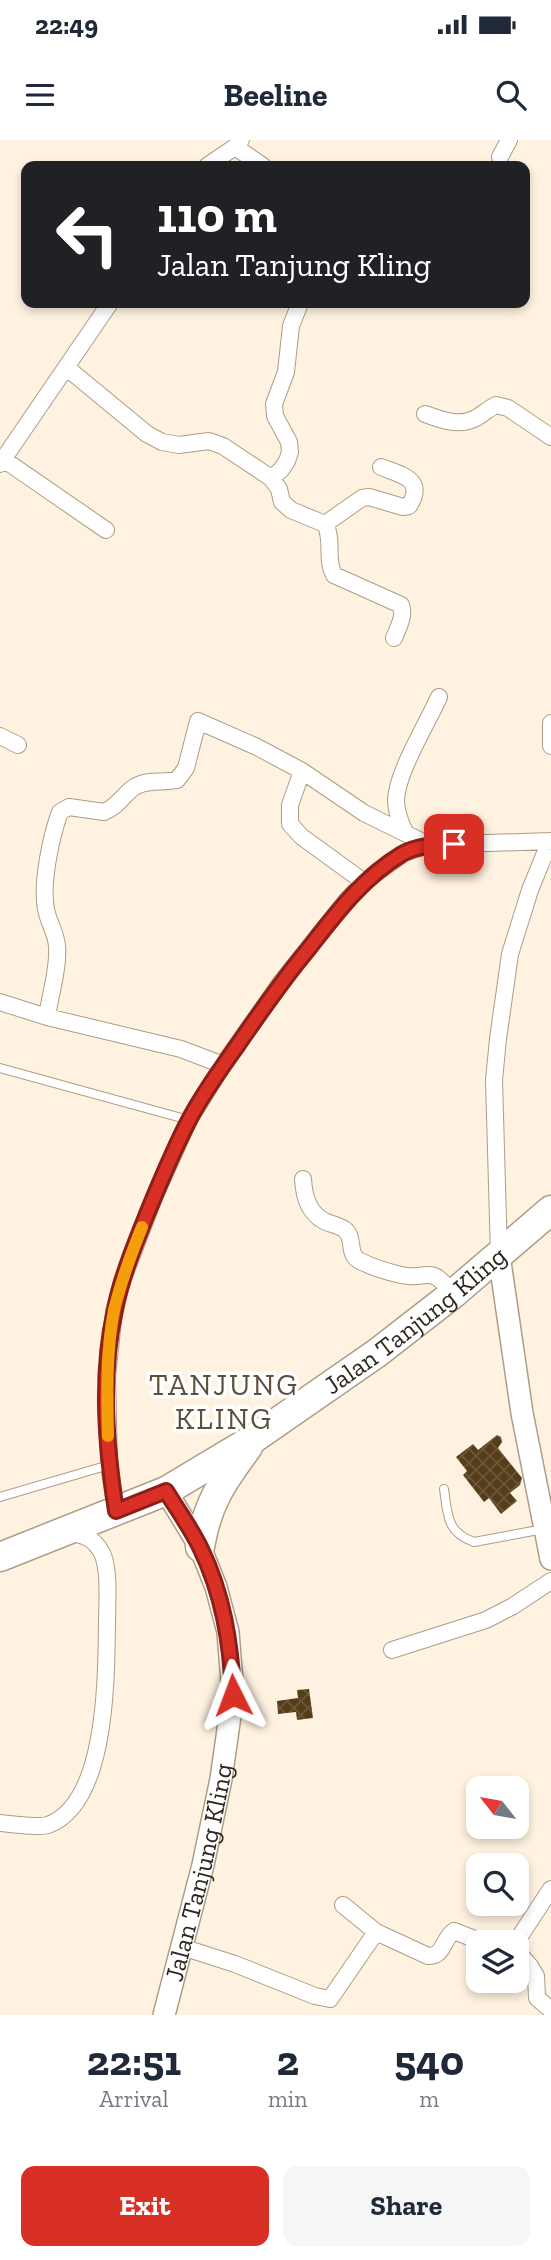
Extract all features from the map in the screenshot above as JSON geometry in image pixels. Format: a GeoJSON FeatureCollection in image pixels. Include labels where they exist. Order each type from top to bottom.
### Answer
{"type":"FeatureCollection","features":[{"type":"Feature","properties":{"kind":"highway","name":"Jalan Tanjung Kling"},"geometry":{"type":"LineString","coordinates":[[0,1557],[166,1491],[253,1439],[377,1353],[453,1294],[551,1210]]}},
{"type":"Feature","properties":{"kind":"highway"},"geometry":{"type":"LineString","coordinates":[[200,1547],[204,1523],[213,1500],[253,1439]]}},
{"type":"Feature","properties":{"kind":"street"},"geometry":{"type":"LineString","coordinates":[[500,157],[509,140]]}},
{"type":"Feature","properties":{"kind":"street"},"geometry":{"type":"LineString","coordinates":[[214,161],[238,144],[257,161]]}},
{"type":"Feature","properties":{"kind":"street"},"geometry":{"type":"LineString","coordinates":[[106,530],[2,461],[107,308]]}},
{"type":"Feature","properties":{"kind":"street"},"geometry":{"type":"LineString","coordinates":[[271,478],[281,470],[290,452],[289,442],[275,416],[274,404],[286,372],[291,326],[298,308]]}},
{"type":"Feature","properties":{"kind":"street"},"geometry":{"type":"LineString","coordinates":[[67,368],[147,434],[162,442],[179,445],[209,441],[223,446],[271,478],[287,507],[326,524],[330,537],[332,572],[401,605],[403,609],[394,638]]}},
{"type":"Feature","properties":{"kind":"street"},"geometry":{"type":"LineString","coordinates":[[425,414],[460,423],[475,418],[496,405],[508,408],[551,437]]}},
{"type":"Feature","properties":{"kind":"street"},"geometry":{"type":"LineString","coordinates":[[326,524],[362,498],[369,497],[409,506],[415,493],[412,481],[381,467]]}},
{"type":"Feature","properties":{"kind":"street"},"geometry":{"type":"LineString","coordinates":[[405,832],[398,816],[396,800],[399,784],[439,697]]}},
{"type":"Feature","properties":{"kind":"street"},"geometry":{"type":"LineString","coordinates":[[47,1017],[58,949],[44,893],[46,870],[60,812],[69,807],[104,812],[134,787],[177,780],[186,768],[198,721],[257,747],[302,771],[364,813],[429,845]]}},
{"type":"Feature","properties":{"kind":"street"},"geometry":{"type":"LineString","coordinates":[[551,723],[551,746]]}},
{"type":"Feature","properties":{"kind":"street"},"geometry":{"type":"LineString","coordinates":[[0,736],[18,746]]}},
{"type":"Feature","properties":{"kind":"street"},"geometry":{"type":"LineString","coordinates":[[302,771],[290,805],[290,824],[302,837],[364,882]]}},
{"type":"Feature","properties":{"kind":"street"},"geometry":{"type":"LineString","coordinates":[[116,1511],[109,1465],[107,1377],[114,1311],[136,1241],[188,1120],[223,1065],[282,981],[346,901],[364,882],[404,853],[429,845],[550,841],[530,890],[510,954],[494,1080],[499,1255],[522,1413],[551,1559]]}},
{"type":"Feature","properties":{"kind":"street"},"geometry":{"type":"LineString","coordinates":[[0,1002],[47,1017],[181,1049],[223,1065]]}},
{"type":"Feature","properties":{"kind":"street"},"geometry":{"type":"LineString","coordinates":[[303,1179],[304,1193],[314,1213],[346,1230],[351,1237],[351,1252],[355,1258],[404,1276],[429,1274],[437,1277],[453,1294]]}},
{"type":"Feature","properties":{"kind":"street","name":"Jalan Tanjung Kling"},"geometry":{"type":"LineString","coordinates":[[164,2015],[203,1865],[221,1779],[233,1695],[228,1632],[216,1587],[200,1547],[166,1491]]}},
{"type":"Feature","properties":{"kind":"street"},"geometry":{"type":"LineString","coordinates":[[0,1824],[47,1825],[72,1809],[89,1776],[101,1732],[106,1670],[105,1559],[84,1534],[66,1532]]}},
{"type":"Feature","properties":{"kind":"street"},"geometry":{"type":"LineString","coordinates":[[392,1650],[486,1620],[551,1581]]}},
{"type":"Feature","properties":{"kind":"street"},"geometry":{"type":"LineString","coordinates":[[524,1930],[551,1889]]}},
{"type":"Feature","properties":{"kind":"street"},"geometry":{"type":"LineString","coordinates":[[343,1905],[376,1932],[428,1956],[434,1956],[451,1933],[466,1937]]}},
{"type":"Feature","properties":{"kind":"street"},"geometry":{"type":"LineString","coordinates":[[182,1947],[235,1964],[315,1996],[330,1999],[376,1932]]}},
{"type":"Feature","properties":{"kind":"street"},"geometry":{"type":"LineString","coordinates":[[529,1965],[536,1976],[537,1998],[551,2010]]}},
{"type":"Feature","properties":{"kind":"lane"},"geometry":{"type":"LineString","coordinates":[[0,1068],[188,1120]]}},
{"type":"Feature","properties":{"kind":"lane"},"geometry":{"type":"LineString","coordinates":[[0,1497],[109,1465]]}},
{"type":"Feature","properties":{"kind":"lane"},"geometry":{"type":"LineString","coordinates":[[444,1489],[448,1518],[452,1526],[474,1542],[544,1529]]}},
{"type":"Feature","properties":{"kind":"building"},"geometry":{"type":"Polygon","coordinates":[[[497,1435],[502,1442],[498,1448],[522,1478],[520,1485],[510,1493],[517,1501],[501,1514],[489,1498],[484,1502],[463,1475],[467,1471],[456,1457],[473,1444],[478,1450],[497,1435]]]}},
{"type":"Feature","properties":{"kind":"building"},"geometry":{"type":"Polygon","coordinates":[[[309,1689],[313,1718],[297,1720],[296,1712],[278,1714],[277,1701],[298,1698],[297,1690],[309,1689]]]}},
{"type":"Feature","properties":{"kind":"slow traffic"},"geometry":{"type":"LineString","coordinates":[[108,1436],[107,1377],[114,1311],[122,1280],[142,1227]]}},
{"type":"Feature","properties":{"kind":"district","name":"TANJUNG KLING"},"geometry":{"type":"Point","coordinates":[224,1402]}},
{"type":"Feature","properties":{"kind":"route"},"geometry":{"type":"LineString","coordinates":[[233,1695],[232,1660],[222,1605],[200,1547],[166,1491],[116,1511],[109,1465],[107,1377],[114,1311],[122,1280],[188,1120],[282,981],[364,882],[404,853],[429,845],[454,844]]}}]}
